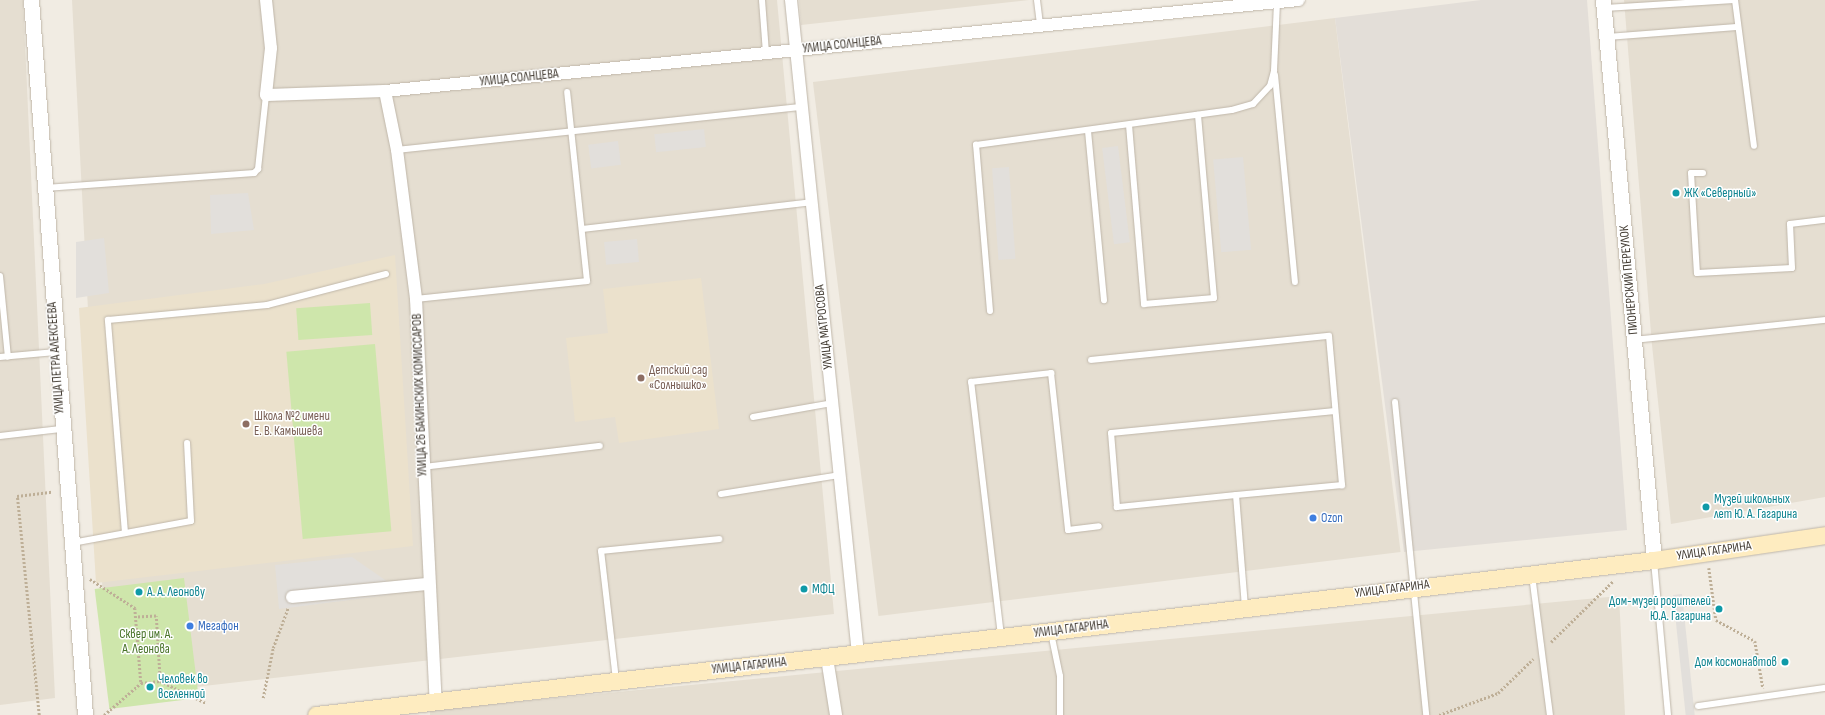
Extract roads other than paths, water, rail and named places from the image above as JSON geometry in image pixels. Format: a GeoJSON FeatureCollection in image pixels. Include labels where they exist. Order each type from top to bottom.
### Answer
{"type":"FeatureCollection","features":[{"type":"Feature","properties":{"kind":"main road","name":"УЛИЦА ГАГАРИНА"},"geometry":{"type":"LineString","coordinates":[[316,715],[411,709],[436,701],[616,680],[828,658],[1412,586],[1654,560],[1825,535]]}},
{"type":"Feature","properties":{"kind":"street","name":"УЛИЦА ПЕТРА АЛЕКСЕЕВА"},"geometry":{"type":"LineString","coordinates":[[31,0],[61,429],[85,715]]}},
{"type":"Feature","properties":{"kind":"street"},"geometry":{"type":"LineString","coordinates":[[266,0],[271,48],[266,95]]}},
{"type":"Feature","properties":{"kind":"street","name":"УЛИЦА МАТРОСОВА"},"geometry":{"type":"LineString","coordinates":[[791,0],[858,654]]}},
{"type":"Feature","properties":{"kind":"street","name":"УЛИЦА СОЛНЦЕВА"},"geometry":{"type":"LineString","coordinates":[[266,95],[385,91],[1298,0]]}},
{"type":"Feature","properties":{"kind":"street","name":"ПИОНЕРСКИЙ ПЕРЕУЛОК"},"geometry":{"type":"LineString","coordinates":[[1604,4],[1654,560]]}},
{"type":"Feature","properties":{"kind":"street","name":"УЛИЦА 26 БАКИНСКИХ КОМИССАРОВ"},"geometry":{"type":"LineString","coordinates":[[385,91],[398,150],[416,299],[428,584],[436,701]]}},
{"type":"Feature","properties":{"kind":"street"},"geometry":{"type":"LineString","coordinates":[[292,597],[428,584]]}},
{"type":"Feature","properties":{"kind":"street"},"geometry":{"type":"LineString","coordinates":[[828,658],[836,715]]}},
{"type":"Feature","properties":{"kind":"lane"},"geometry":{"type":"LineString","coordinates":[[762,0],[766,53]]}},
{"type":"Feature","properties":{"kind":"lane"},"geometry":{"type":"LineString","coordinates":[[1037,0],[1040,26]]}},
{"type":"Feature","properties":{"kind":"lane"},"geometry":{"type":"LineString","coordinates":[[1604,4],[1735,0],[1737,27],[1754,146]]}},
{"type":"Feature","properties":{"kind":"lane"},"geometry":{"type":"LineString","coordinates":[[1277,2],[1274,71],[1295,282]]}},
{"type":"Feature","properties":{"kind":"lane"},"geometry":{"type":"LineString","coordinates":[[1607,37],[1737,27]]}},
{"type":"Feature","properties":{"kind":"lane"},"geometry":{"type":"LineString","coordinates":[[990,311],[976,145],[1198,115],[1253,104],[1270,86],[1274,71]]}},
{"type":"Feature","properties":{"kind":"lane"},"geometry":{"type":"LineString","coordinates":[[416,299],[587,281],[583,229],[570,131],[567,92]]}},
{"type":"Feature","properties":{"kind":"lane"},"geometry":{"type":"LineString","coordinates":[[44,188],[254,173],[258,169],[266,95]]}},
{"type":"Feature","properties":{"kind":"lane"},"geometry":{"type":"LineString","coordinates":[[398,150],[802,107]]}},
{"type":"Feature","properties":{"kind":"lane"},"geometry":{"type":"LineString","coordinates":[[1128,125],[1144,304],[1214,298],[1198,115]]}},
{"type":"Feature","properties":{"kind":"lane"},"geometry":{"type":"LineString","coordinates":[[1088,131],[1104,300]]}},
{"type":"Feature","properties":{"kind":"lane"},"geometry":{"type":"LineString","coordinates":[[1703,173],[1691,173],[1697,273],[1792,268],[1790,224],[1825,220]]}},
{"type":"Feature","properties":{"kind":"lane"},"geometry":{"type":"LineString","coordinates":[[583,229],[812,202]]}},
{"type":"Feature","properties":{"kind":"lane"},"geometry":{"type":"LineString","coordinates":[[124,533],[108,320],[267,305],[386,274]]}},
{"type":"Feature","properties":{"kind":"lane"},"geometry":{"type":"LineString","coordinates":[[0,276],[8,357]]}},
{"type":"Feature","properties":{"kind":"lane"},"geometry":{"type":"LineString","coordinates":[[1634,340],[1825,320]]}},
{"type":"Feature","properties":{"kind":"lane"},"geometry":{"type":"LineString","coordinates":[[1091,360],[1328,336],[1342,485],[1116,507],[1111,433],[1335,411]]}},
{"type":"Feature","properties":{"kind":"lane"},"geometry":{"type":"LineString","coordinates":[[0,357],[56,352]]}},
{"type":"Feature","properties":{"kind":"lane"},"geometry":{"type":"LineString","coordinates":[[1001,637],[971,382],[1051,372],[1068,530],[1099,526]]}},
{"type":"Feature","properties":{"kind":"lane"},"geometry":{"type":"LineString","coordinates":[[1395,402],[1412,586],[1426,715]]}},
{"type":"Feature","properties":{"kind":"lane"},"geometry":{"type":"LineString","coordinates":[[753,417],[832,403]]}},
{"type":"Feature","properties":{"kind":"lane"},"geometry":{"type":"LineString","coordinates":[[0,436],[61,429]]}},
{"type":"Feature","properties":{"kind":"lane"},"geometry":{"type":"LineString","coordinates":[[70,544],[191,521],[187,443]]}},
{"type":"Feature","properties":{"kind":"lane"},"geometry":{"type":"LineString","coordinates":[[423,467],[600,446]]}},
{"type":"Feature","properties":{"kind":"lane"},"geometry":{"type":"LineString","coordinates":[[721,494],[840,475]]}},
{"type":"Feature","properties":{"kind":"lane"},"geometry":{"type":"LineString","coordinates":[[1236,495],[1245,607]]}},
{"type":"Feature","properties":{"kind":"lane"},"geometry":{"type":"LineString","coordinates":[[616,680],[601,551],[719,539]]}},
{"type":"Feature","properties":{"kind":"lane"},"geometry":{"type":"LineString","coordinates":[[1654,560],[1668,715]]}},
{"type":"Feature","properties":{"kind":"lane"},"geometry":{"type":"LineString","coordinates":[[1532,573],[1550,715]]}},
{"type":"Feature","properties":{"kind":"lane"},"geometry":{"type":"LineString","coordinates":[[1050,631],[1060,676],[1060,715]]}},
{"type":"Feature","properties":{"kind":"lane"},"geometry":{"type":"LineString","coordinates":[[1698,706],[1825,688]]}},
{"type":"Feature","properties":{"kind":"place","name":"ЖК «Северный»"},"geometry":{"type":"Point","coordinates":[1676,193]}},
{"type":"Feature","properties":{"kind":"place","name":"Детский сад «Солнышко»"},"geometry":{"type":"Point","coordinates":[641,378]}},
{"type":"Feature","properties":{"kind":"place","name":"Школа №2 имени Е. В. Камышева"},"geometry":{"type":"Point","coordinates":[246,424]}},
{"type":"Feature","properties":{"kind":"place","name":"Музей школьных лет Ю. А. Гагарина"},"geometry":{"type":"Point","coordinates":[1706,507]}},
{"type":"Feature","properties":{"kind":"place","name":"Ozon"},"geometry":{"type":"Point","coordinates":[1313,518]}},
{"type":"Feature","properties":{"kind":"place","name":"МФЦ"},"geometry":{"type":"Point","coordinates":[804,589]}},
{"type":"Feature","properties":{"kind":"place","name":"А. А. Леонову"},"geometry":{"type":"Point","coordinates":[139,592]}},
{"type":"Feature","properties":{"kind":"place","name":"Дом-музей родителей Ю.А. Гагарина"},"geometry":{"type":"Point","coordinates":[1719,609]}},
{"type":"Feature","properties":{"kind":"place","name":"Мегафон"},"geometry":{"type":"Point","coordinates":[190,626]}},
{"type":"Feature","properties":{"kind":"place","name":"Дом космонавтов"},"geometry":{"type":"Point","coordinates":[1785,662]}},
{"type":"Feature","properties":{"kind":"place","name":"Человек во вселенной"},"geometry":{"type":"Point","coordinates":[150,687]}},
{"type":"Feature","properties":{"kind":"park label","name":"Сквер им. А. А. Леонова"},"geometry":{"type":"Point","coordinates":[146,642]}}]}
